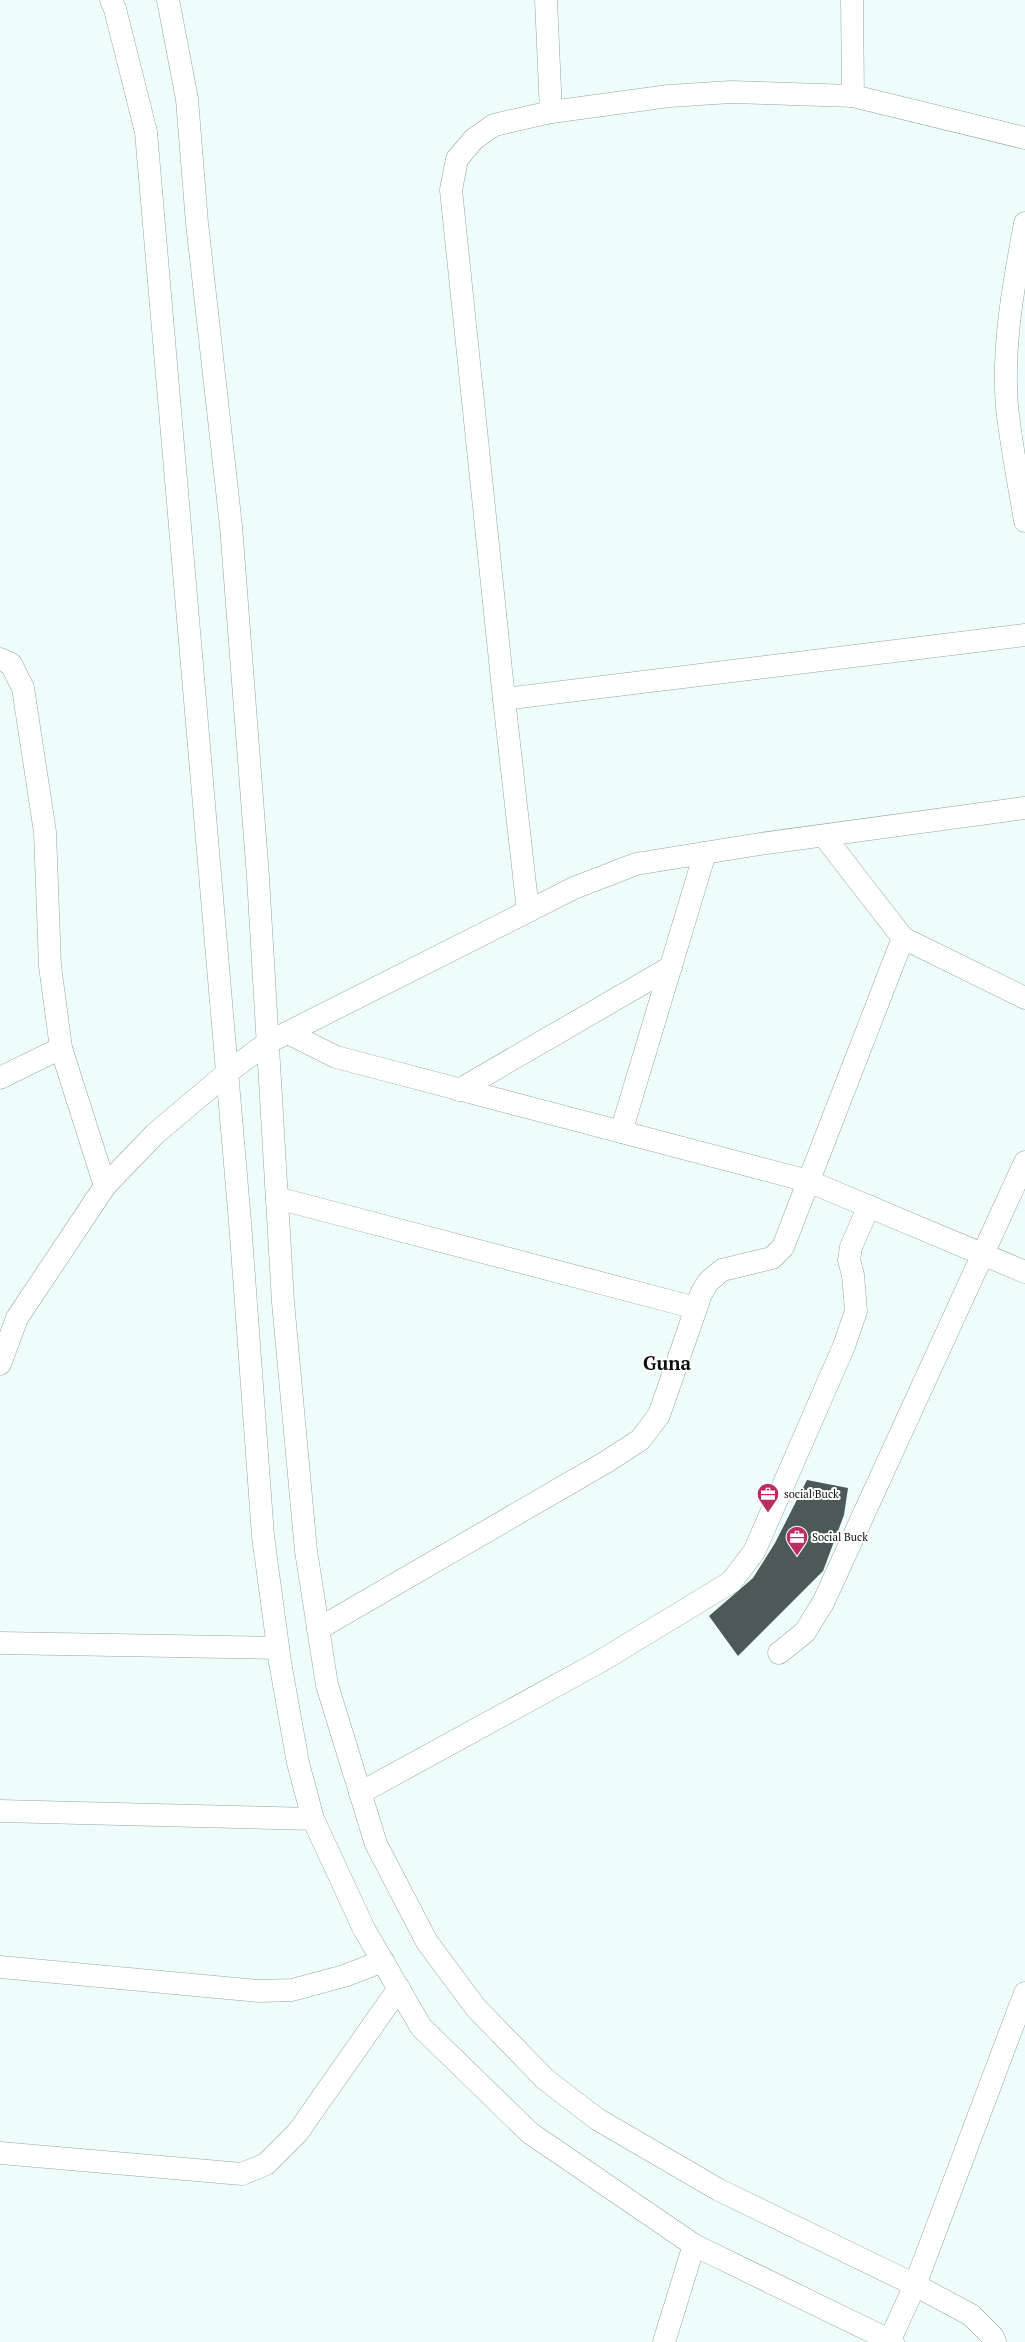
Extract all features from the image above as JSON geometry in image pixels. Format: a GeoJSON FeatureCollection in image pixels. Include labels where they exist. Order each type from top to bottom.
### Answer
{"type":"FeatureCollection","features":[{"type":"Feature","properties":{"kind":"street"},"geometry":{"type":"LineString","coordinates":[[111,0],[115,9],[146,132],[227,1073],[263,1536],[278,1648],[298,1762],[313,1819],[364,1929],[421,2027],[530,2133],[694,2245],[891,2342],[915,2285],[1025,1993]]}},
{"type":"Feature","properties":{"kind":"street"},"geometry":{"type":"LineString","coordinates":[[168,0],[187,99],[197,223],[230,526],[258,877],[283,1302],[306,1550],[326,1685],[376,1844],[427,1942],[476,2008],[544,2079],[597,2119],[719,2190],[915,2285],[971,2315],[993,2337],[995,2342]]}},
{"type":"Feature","properties":{"kind":"street"},"geometry":{"type":"LineString","coordinates":[[546,0],[551,112]]}},
{"type":"Feature","properties":{"kind":"street"},"geometry":{"type":"LineString","coordinates":[[852,0],[853,96]]}},
{"type":"Feature","properties":{"kind":"street"},"geometry":{"type":"LineString","coordinates":[[528,910],[504,699],[451,190],[457,159],[474,138],[494,125],[551,112],[669,96],[731,92],[853,96],[1025,138]]}},
{"type":"Feature","properties":{"kind":"street"},"geometry":{"type":"LineString","coordinates":[[1025,223],[1015,277],[1008,335],[1007,407],[1025,522]]}},
{"type":"Feature","properties":{"kind":"street"},"geometry":{"type":"LineString","coordinates":[[504,699],[1025,635]]}},
{"type":"Feature","properties":{"kind":"street"},"geometry":{"type":"LineString","coordinates":[[0,659],[11,664],[23,688],[45,832],[50,966],[60,1048],[105,1186]]}},
{"type":"Feature","properties":{"kind":"street"},"geometry":{"type":"LineString","coordinates":[[0,1364],[17,1318],[105,1186],[155,1134],[227,1073],[268,1043],[528,910],[574,888],[636,864],[1025,808]]}},
{"type":"Feature","properties":{"kind":"street"},"geometry":{"type":"LineString","coordinates":[[824,836],[903,938],[1025,998]]}},
{"type":"Feature","properties":{"kind":"street"},"geometry":{"type":"LineString","coordinates":[[621,1132],[705,853]]}},
{"type":"Feature","properties":{"kind":"street"},"geometry":{"type":"LineString","coordinates":[[318,1629],[606,1462],[640,1440],[659,1415],[696,1308],[708,1282],[722,1270],[772,1258],[783,1247],[903,938]]}},
{"type":"Feature","properties":{"kind":"street"},"geometry":{"type":"LineString","coordinates":[[459,1090],[671,967]]}},
{"type":"Feature","properties":{"kind":"street"},"geometry":{"type":"LineString","coordinates":[[288,1033],[336,1057],[808,1182],[869,1206],[1025,1272]]}},
{"type":"Feature","properties":{"kind":"street"},"geometry":{"type":"LineString","coordinates":[[0,1078],[60,1048]]}},
{"type":"Feature","properties":{"kind":"street"},"geometry":{"type":"LineString","coordinates":[[779,1653],[805,1632],[823,1603],[1025,1162]]}},
{"type":"Feature","properties":{"kind":"street"},"geometry":{"type":"LineString","coordinates":[[277,1198],[696,1308]]}},
{"type":"Feature","properties":{"kind":"street"},"geometry":{"type":"LineString","coordinates":[[360,1793],[601,1661],[732,1582],[754,1552],[844,1346],[856,1311],[849,1260],[851,1247],[869,1206]]}},
{"type":"Feature","properties":{"kind":"street"},"geometry":{"type":"LineString","coordinates":[[0,1644],[278,1648]]}},
{"type":"Feature","properties":{"kind":"street"},"geometry":{"type":"LineString","coordinates":[[0,1811],[313,1819]]}},
{"type":"Feature","properties":{"kind":"street"},"geometry":{"type":"LineString","coordinates":[[0,1967],[258,1992],[292,1990],[344,1976],[383,1961]]}},
{"type":"Feature","properties":{"kind":"street"},"geometry":{"type":"LineString","coordinates":[[0,2153],[242,2174],[266,2164],[298,2132],[399,1988]]}},
{"type":"Feature","properties":{"kind":"street"},"geometry":{"type":"LineString","coordinates":[[664,2342],[694,2245]]}},
{"type":"Feature","properties":{"kind":"building","name":"Social Buck"},"geometry":{"type":"Polygon","coordinates":[[[807,1480],[848,1488],[844,1515],[823,1571],[738,1656],[709,1616],[753,1578],[775,1543],[807,1480]]]}},
{"type":"Feature","properties":{"kind":"place","name":"social Buck"},"geometry":{"type":"Point","coordinates":[768,1514]}},
{"type":"Feature","properties":{"kind":"place","name":"Social Buck"},"geometry":{"type":"Point","coordinates":[797,1556]}},
{"type":"Feature","properties":{"kind":"district","name":"Guna"},"geometry":{"type":"Point","coordinates":[667,1363]}}]}
